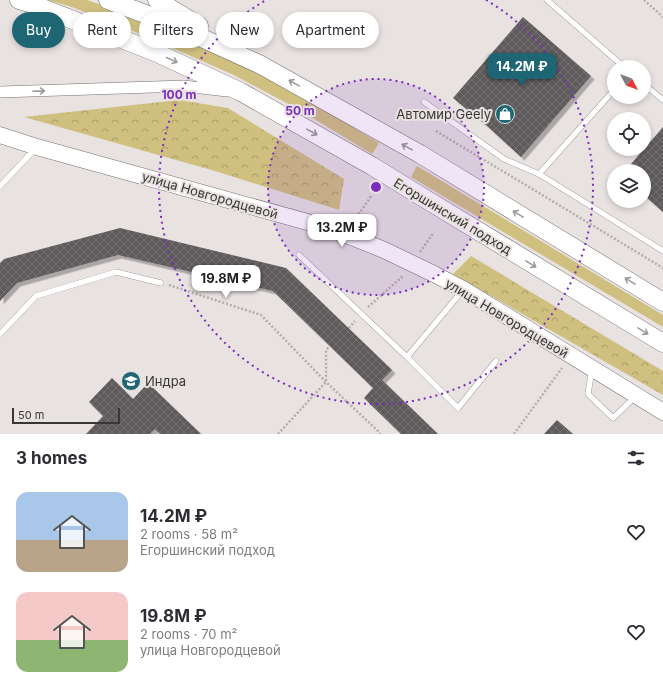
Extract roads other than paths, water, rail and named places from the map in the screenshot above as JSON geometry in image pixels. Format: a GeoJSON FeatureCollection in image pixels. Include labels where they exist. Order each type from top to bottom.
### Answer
{"type":"FeatureCollection","features":[{"type":"Feature","properties":{"kind":"main road","name":"Егоршинский подход"},"geometry":{"type":"LineString","coordinates":[[19,0],[155,52],[242,92],[372,166],[663,343]]}},
{"type":"Feature","properties":{"kind":"main road"},"geometry":{"type":"LineString","coordinates":[[108,0],[169,23],[261,65]]}},
{"type":"Feature","properties":{"kind":"main road"},"geometry":{"type":"LineString","coordinates":[[157,0],[261,65],[420,154],[663,302]]}},
{"type":"Feature","properties":{"kind":"street"},"geometry":{"type":"LineString","coordinates":[[0,92],[184,86],[242,92]]}},
{"type":"Feature","properties":{"kind":"street","name":"улица Новгородцевой"},"geometry":{"type":"LineString","coordinates":[[0,135],[37,147],[329,228],[384,250],[463,290],[663,412]]}},
{"type":"Feature","properties":{"kind":"lane"},"geometry":{"type":"LineString","coordinates":[[547,0],[616,60]]}},
{"type":"Feature","properties":{"kind":"lane"},"geometry":{"type":"LineString","coordinates":[[651,90],[663,100]]}},
{"type":"Feature","properties":{"kind":"lane"},"geometry":{"type":"LineString","coordinates":[[539,174],[607,98]]}},
{"type":"Feature","properties":{"kind":"lane"},"geometry":{"type":"LineString","coordinates":[[424,102],[504,159],[539,174],[663,251]]}},
{"type":"Feature","properties":{"kind":"lane"},"geometry":{"type":"LineString","coordinates":[[0,186],[37,147]]}},
{"type":"Feature","properties":{"kind":"lane"},"geometry":{"type":"LineString","coordinates":[[299,255],[407,357],[458,408],[496,361]]}},
{"type":"Feature","properties":{"kind":"lane"},"geometry":{"type":"LineString","coordinates":[[0,334],[36,296],[116,272],[162,283]]}},
{"type":"Feature","properties":{"kind":"lane"},"geometry":{"type":"LineString","coordinates":[[407,357],[463,290]]}},
{"type":"Feature","properties":{"kind":"lane"},"geometry":{"type":"LineString","coordinates":[[592,369],[588,394],[613,418],[636,396]]}},
{"type":"Feature","properties":{"kind":"place","name":"Автомир Geely"},"geometry":{"type":"Point","coordinates":[505,114]}},
{"type":"Feature","properties":{"kind":"place","name":"Индра"},"geometry":{"type":"Point","coordinates":[131,381]}}]}
